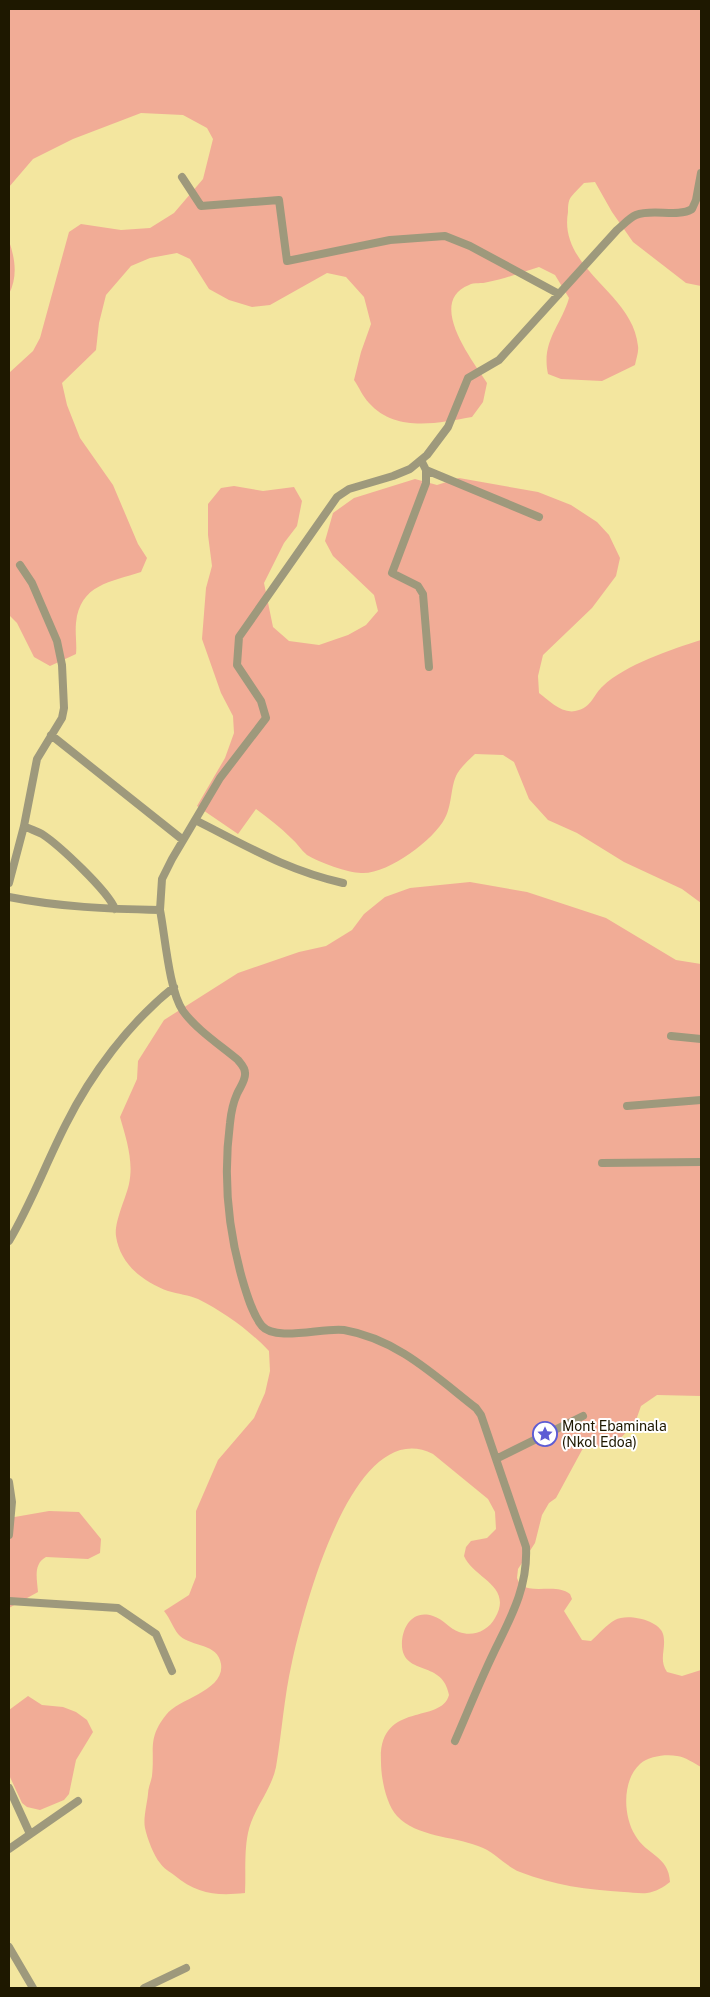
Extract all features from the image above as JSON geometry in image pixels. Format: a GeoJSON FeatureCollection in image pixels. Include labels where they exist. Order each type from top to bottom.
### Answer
{"type":"FeatureCollection","features":[{"type":"Feature","properties":{"kind":"street"},"geometry":{"type":"LineString","coordinates":[[455,1741],[493,1653],[516,1610],[527,1564],[526,1547],[481,1415],[476,1408],[390,1344],[370,1335],[341,1330],[324,1329],[302,1333],[271,1332],[263,1326],[248,1301],[237,1262],[229,1219],[228,1134],[231,1111],[246,1074],[238,1060],[198,1027],[183,1010],[174,987],[160,910],[162,879],[220,778],[266,718],[261,700],[237,665],[236,652],[243,630],[342,492],[392,476],[421,460],[448,427],[468,378],[500,360],[617,230],[635,215],[651,212],[684,212],[692,209],[696,200],[701,172]]}},
{"type":"Feature","properties":{"kind":"street"},"geometry":{"type":"LineString","coordinates":[[182,177],[201,206],[279,200],[287,262],[390,240],[445,236],[470,246],[559,294]]}},
{"type":"Feature","properties":{"kind":"street"},"geometry":{"type":"LineString","coordinates":[[421,460],[426,470],[426,483],[392,573],[418,586],[423,594],[428,667]]}},
{"type":"Feature","properties":{"kind":"street"},"geometry":{"type":"LineString","coordinates":[[426,470],[538,517]]}},
{"type":"Feature","properties":{"kind":"street"},"geometry":{"type":"LineString","coordinates":[[9,883],[24,826],[37,759],[62,718],[64,708],[62,665],[50,624],[32,583],[20,564]]}},
{"type":"Feature","properties":{"kind":"street"},"geometry":{"type":"LineString","coordinates":[[51,735],[183,840]]}},
{"type":"Feature","properties":{"kind":"street"},"geometry":{"type":"LineString","coordinates":[[196,820],[280,864],[308,875],[343,883]]}},
{"type":"Feature","properties":{"kind":"street"},"geometry":{"type":"LineString","coordinates":[[24,826],[40,833],[59,847],[108,897],[115,909]]}},
{"type":"Feature","properties":{"kind":"street"},"geometry":{"type":"LineString","coordinates":[[9,897],[44,904],[160,910]]}},
{"type":"Feature","properties":{"kind":"street"},"geometry":{"type":"LineString","coordinates":[[9,1240],[21,1221],[66,1122],[101,1067],[125,1035],[155,1002],[174,987]]}},
{"type":"Feature","properties":{"kind":"street"},"geometry":{"type":"LineString","coordinates":[[671,1036],[701,1039]]}},
{"type":"Feature","properties":{"kind":"street"},"geometry":{"type":"LineString","coordinates":[[627,1106],[701,1100]]}},
{"type":"Feature","properties":{"kind":"street"},"geometry":{"type":"LineString","coordinates":[[602,1163],[701,1162]]}},
{"type":"Feature","properties":{"kind":"street"},"geometry":{"type":"LineString","coordinates":[[496,1459],[583,1416]]}},
{"type":"Feature","properties":{"kind":"street"},"geometry":{"type":"LineString","coordinates":[[9,1482],[12,1502],[9,1535]]}},
{"type":"Feature","properties":{"kind":"street"},"geometry":{"type":"LineString","coordinates":[[9,1601],[118,1608],[156,1634],[172,1671]]}},
{"type":"Feature","properties":{"kind":"street"},"geometry":{"type":"LineString","coordinates":[[9,1788],[30,1834]]}},
{"type":"Feature","properties":{"kind":"street"},"geometry":{"type":"LineString","coordinates":[[9,1849],[78,1801]]}},
{"type":"Feature","properties":{"kind":"street"},"geometry":{"type":"LineString","coordinates":[[10,1951],[33,1988]]}},
{"type":"Feature","properties":{"kind":"street"},"geometry":{"type":"LineString","coordinates":[[144,1988],[186,1968]]}},
{"type":"Feature","properties":{"kind":"shaded area"},"geometry":{"type":"Polygon","coordinates":[[[9,9],[701,9],[701,286],[686,283],[633,242],[612,212],[595,182],[584,183],[569,200],[568,232],[574,249],[584,265],[624,310],[633,327],[638,348],[635,365],[602,381],[561,379],[548,374],[547,352],[549,343],[569,298],[555,275],[539,267],[486,283],[471,284],[457,293],[452,304],[452,318],[464,347],[487,383],[483,402],[472,417],[418,424],[392,419],[380,412],[367,401],[354,380],[371,324],[364,297],[346,277],[327,273],[270,305],[252,307],[229,300],[209,289],[190,259],[177,253],[150,258],[131,266],[106,295],[99,323],[96,350],[62,383],[67,405],[80,438],[113,485],[138,544],[147,558],[141,572],[108,582],[90,592],[79,610],[76,623],[76,654],[50,666],[34,657],[17,623],[9,615],[9,373],[33,351],[40,338],[69,232],[81,224],[121,230],[150,228],[174,213],[203,179],[213,139],[207,128],[183,115],[141,113],[73,139],[33,159],[9,187],[9,9]]]}},
{"type":"Feature","properties":{"kind":"shaded area"},"geometry":{"type":"Polygon","coordinates":[[[9,241],[13,254],[15,274],[9,294],[9,241]]]}},
{"type":"Feature","properties":{"kind":"shaded area"},"geometry":{"type":"Polygon","coordinates":[[[459,478],[538,492],[571,505],[597,522],[609,535],[620,558],[616,576],[592,608],[543,655],[538,676],[539,693],[557,707],[568,711],[579,710],[590,703],[600,689],[612,678],[624,671],[663,653],[701,640],[701,903],[682,889],[624,862],[577,833],[548,820],[529,799],[514,762],[503,755],[475,754],[456,776],[448,812],[439,827],[409,854],[384,868],[372,872],[349,871],[312,858],[283,830],[256,809],[238,834],[197,806],[225,758],[234,733],[233,716],[221,693],[202,639],[206,588],[212,566],[208,535],[208,504],[221,488],[234,486],[263,491],[294,487],[302,501],[297,526],[284,543],[264,583],[273,627],[289,641],[319,645],[348,635],[366,625],[378,611],[374,595],[333,556],[325,541],[333,513],[354,498],[415,479],[437,485],[459,478]]]}},
{"type":"Feature","properties":{"kind":"shaded area"},"geometry":{"type":"Polygon","coordinates":[[[470,882],[527,892],[606,918],[676,960],[701,964],[701,1396],[657,1395],[641,1406],[635,1423],[613,1446],[585,1447],[556,1498],[549,1503],[542,1515],[535,1543],[518,1569],[517,1578],[520,1585],[526,1588],[559,1589],[570,1594],[572,1599],[564,1611],[582,1640],[591,1641],[609,1624],[620,1618],[642,1619],[656,1625],[663,1634],[663,1663],[667,1672],[682,1676],[701,1670],[701,1767],[680,1757],[658,1756],[640,1764],[630,1779],[626,1798],[631,1827],[640,1842],[666,1866],[669,1873],[670,1882],[653,1892],[647,1893],[584,1888],[532,1877],[509,1866],[484,1848],[414,1828],[397,1816],[387,1798],[383,1783],[381,1762],[383,1743],[389,1730],[399,1721],[435,1709],[444,1704],[449,1695],[440,1677],[410,1662],[405,1656],[402,1647],[403,1633],[409,1622],[419,1615],[437,1617],[459,1632],[470,1634],[480,1632],[492,1623],[499,1607],[499,1598],[496,1590],[469,1564],[464,1556],[466,1547],[471,1541],[487,1538],[496,1529],[495,1512],[488,1499],[433,1454],[404,1449],[379,1462],[356,1489],[337,1524],[320,1563],[307,1603],[292,1662],[274,1776],[250,1824],[247,1840],[245,1893],[216,1894],[199,1890],[182,1881],[163,1867],[149,1842],[144,1820],[152,1776],[153,1744],[156,1731],[172,1709],[209,1688],[216,1681],[220,1673],[221,1664],[215,1652],[185,1640],[180,1636],[164,1611],[189,1595],[196,1577],[196,1511],[218,1460],[254,1418],[265,1393],[270,1371],[269,1351],[245,1329],[208,1304],[150,1283],[134,1271],[122,1255],[118,1246],[116,1230],[118,1217],[129,1184],[131,1167],[129,1150],[120,1117],[137,1079],[138,1061],[164,1020],[238,973],[299,952],[326,946],[352,930],[364,914],[385,897],[410,888],[470,882]]]}},
{"type":"Feature","properties":{"kind":"shaded area"},"geometry":{"type":"Polygon","coordinates":[[[49,1511],[79,1512],[101,1539],[100,1553],[88,1559],[46,1557],[37,1568],[38,1592],[9,1608],[9,1518],[49,1511]]]}},
{"type":"Feature","properties":{"kind":"shaded area"},"geometry":{"type":"Polygon","coordinates":[[[28,1696],[42,1705],[63,1707],[76,1712],[87,1720],[93,1732],[76,1760],[69,1794],[64,1800],[40,1810],[27,1807],[22,1803],[9,1775],[9,1710],[28,1696]]]}},
{"type":"Feature","properties":{"kind":"place","name":"Mont Ebaminala (Nkol Edoa)"},"geometry":{"type":"Point","coordinates":[545,1434]}}]}
